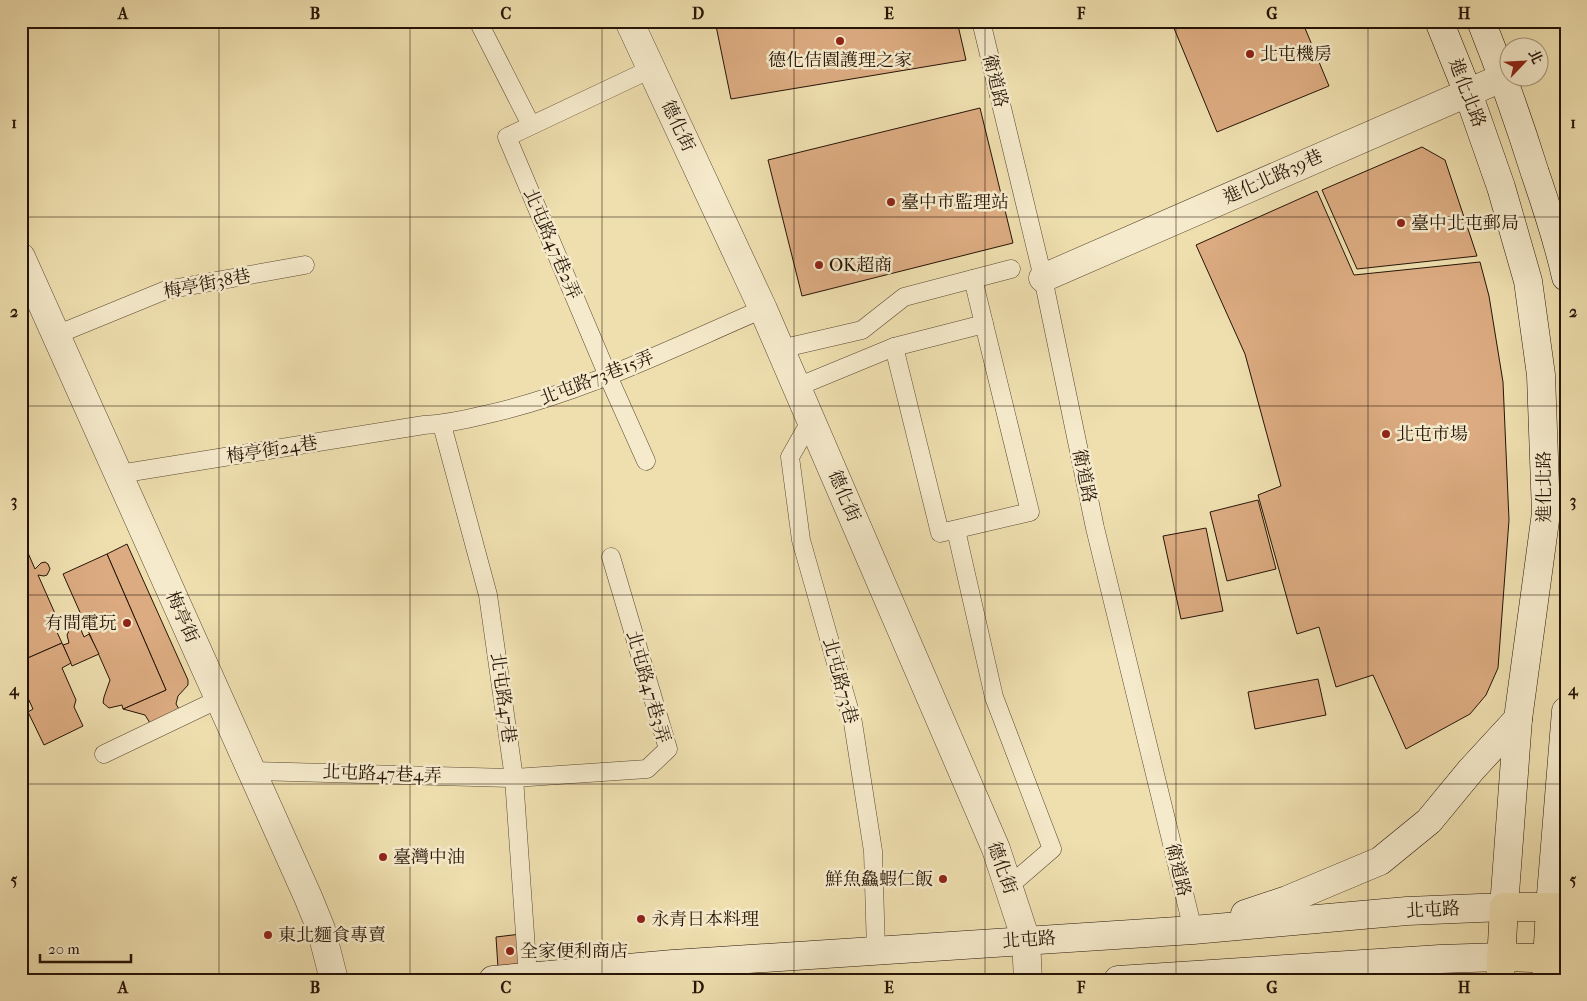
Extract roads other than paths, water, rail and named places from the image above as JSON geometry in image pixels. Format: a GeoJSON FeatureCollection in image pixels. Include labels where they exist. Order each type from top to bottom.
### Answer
{"type":"FeatureCollection","features":[{"type":"Feature","properties":{"kind":"main road","name":"德化街"},"geometry":{"type":"LineString","coordinates":[[629,21],[763,309],[996,849],[1026,940],[1028,980]]}},
{"type":"Feature","properties":{"kind":"main road","name":"進化北路"},"geometry":{"type":"LineString","coordinates":[[1438,21],[1468,93],[1501,187],[1528,281],[1541,374],[1546,513],[1518,719],[1504,907]]}},
{"type":"Feature","properties":{"kind":"main road"},"geometry":{"type":"LineString","coordinates":[[1481,21],[1500,67]]}},
{"type":"Feature","properties":{"kind":"main road","name":"進化北路39巷"},"geometry":{"type":"LineString","coordinates":[[1043,278],[1500,79]]}},
{"type":"Feature","properties":{"kind":"main road"},"geometry":{"type":"LineString","coordinates":[[1508,88],[1560,248],[1566,277]]}},
{"type":"Feature","properties":{"kind":"main road","name":"梅亭街"},"geometry":{"type":"LineString","coordinates":[[21,257],[321,929],[334,980]]}},
{"type":"Feature","properties":{"kind":"main road"},"geometry":{"type":"LineString","coordinates":[[1118,980],[1440,959],[1501,969],[1553,966],[1558,907],[1566,713]]}},
{"type":"Feature","properties":{"kind":"main road"},"geometry":{"type":"LineString","coordinates":[[1193,930],[1288,900],[1380,861],[1430,821],[1471,770],[1518,719]]}},
{"type":"Feature","properties":{"kind":"main road"},"geometry":{"type":"LineString","coordinates":[[1501,969],[1504,907]]}},
{"type":"Feature","properties":{"kind":"main road","name":"北屯路"},"geometry":{"type":"LineString","coordinates":[[493,980],[876,950],[1193,930],[1417,911],[1504,907],[1558,907]]}},
{"type":"Feature","properties":{"kind":"main road"},"geometry":{"type":"LineString","coordinates":[[1270,969],[1312,980]]}},
{"type":"Feature","properties":{"kind":"lane"},"geometry":{"type":"LineString","coordinates":[[478,21],[531,126]]}},
{"type":"Feature","properties":{"kind":"lane","name":"衛道路"},"geometry":{"type":"LineString","coordinates":[[981,21],[1043,278],[1095,528],[1193,930]]}},
{"type":"Feature","properties":{"kind":"lane","name":"北屯路47巷2弄"},"geometry":{"type":"LineString","coordinates":[[608,376],[507,137],[651,69]]}},
{"type":"Feature","properties":{"kind":"lane","name":"梅亭街38巷"},"geometry":{"type":"LineString","coordinates":[[56,335],[166,290],[305,265]]}},
{"type":"Feature","properties":{"kind":"lane"},"geometry":{"type":"LineString","coordinates":[[780,349],[862,330],[904,297],[1011,269]]}},
{"type":"Feature","properties":{"kind":"lane"},"geometry":{"type":"LineString","coordinates":[[894,347],[940,533],[1030,512],[973,279]]}},
{"type":"Feature","properties":{"kind":"lane","name":"北屯路73巷15弄"},"geometry":{"type":"LineString","coordinates":[[424,425],[442,424],[520,408],[608,376],[763,309]]}},
{"type":"Feature","properties":{"kind":"lane"},"geometry":{"type":"LineString","coordinates":[[797,387],[894,347],[984,324]]}},
{"type":"Feature","properties":{"kind":"lane"},"geometry":{"type":"LineString","coordinates":[[608,376],[646,461]]}},
{"type":"Feature","properties":{"kind":"lane","name":"北屯路73巷"},"geometry":{"type":"LineString","coordinates":[[811,420],[790,457],[801,540],[853,723],[873,851],[876,950]]}},
{"type":"Feature","properties":{"kind":"lane","name":"北屯路47巷"},"geometry":{"type":"LineString","coordinates":[[442,424],[488,595],[514,778],[528,977]]}},
{"type":"Feature","properties":{"kind":"lane","name":"梅亭街24巷"},"geometry":{"type":"LineString","coordinates":[[119,474],[424,425]]}},
{"type":"Feature","properties":{"kind":"lane"},"geometry":{"type":"LineString","coordinates":[[956,530],[994,697],[1052,849],[1008,887]]}},
{"type":"Feature","properties":{"kind":"lane","name":"北屯路47巷3弄"},"geometry":{"type":"LineString","coordinates":[[514,778],[647,769],[668,749],[610,557]]}},
{"type":"Feature","properties":{"kind":"lane"},"geometry":{"type":"LineString","coordinates":[[104,754],[219,699]]}},
{"type":"Feature","properties":{"kind":"lane","name":"北屯路47巷4弄"},"geometry":{"type":"LineString","coordinates":[[251,771],[514,778]]}},
{"type":"Feature","properties":{"kind":"place","name":"德化佶園護理之家"},"geometry":{"type":"Point","coordinates":[840,41]}},
{"type":"Feature","properties":{"kind":"place","name":"北屯機房"},"geometry":{"type":"Point","coordinates":[1250,54]}},
{"type":"Feature","properties":{"kind":"place","name":"臺中市監理站"},"geometry":{"type":"Point","coordinates":[891,202]}},
{"type":"Feature","properties":{"kind":"place","name":"臺中北屯郵局"},"geometry":{"type":"Point","coordinates":[1401,223]}},
{"type":"Feature","properties":{"kind":"place","name":"OK超商"},"geometry":{"type":"Point","coordinates":[819,265]}},
{"type":"Feature","properties":{"kind":"place","name":"北屯市場"},"geometry":{"type":"Point","coordinates":[1386,434]}},
{"type":"Feature","properties":{"kind":"place","name":"有間電玩"},"geometry":{"type":"Point","coordinates":[127,623]}},
{"type":"Feature","properties":{"kind":"place","name":"臺灣中油"},"geometry":{"type":"Point","coordinates":[383,857]}},
{"type":"Feature","properties":{"kind":"place","name":"鮮魚鱻蝦仁飯"},"geometry":{"type":"Point","coordinates":[943,879]}},
{"type":"Feature","properties":{"kind":"place","name":"永青日本料理"},"geometry":{"type":"Point","coordinates":[641,919]}},
{"type":"Feature","properties":{"kind":"place","name":"東北麵食專賣"},"geometry":{"type":"Point","coordinates":[268,935]}},
{"type":"Feature","properties":{"kind":"place","name":"全家便利商店"},"geometry":{"type":"Point","coordinates":[510,951]}}]}
